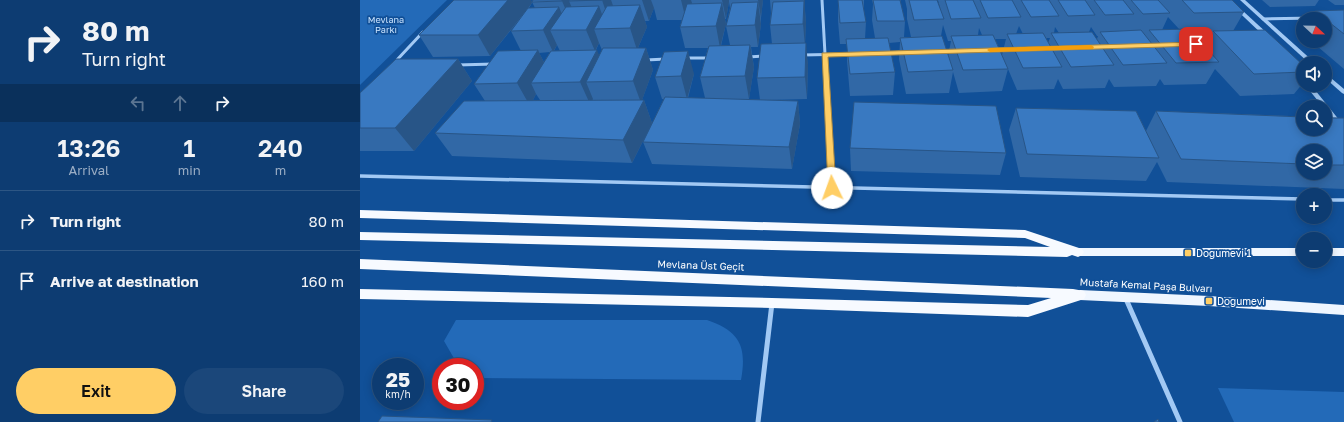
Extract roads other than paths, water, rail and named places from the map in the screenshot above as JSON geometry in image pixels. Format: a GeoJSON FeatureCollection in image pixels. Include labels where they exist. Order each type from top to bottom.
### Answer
{"type":"FeatureCollection","features":[{"type":"Feature","properties":{"kind":"highway"},"geometry":{"type":"LineString","coordinates":[[360,214],[1025,234],[1078,252]]}},
{"type":"Feature","properties":{"kind":"highway","name":"Mevlana Üst Geçit"},"geometry":{"type":"LineString","coordinates":[[360,236],[1078,252]]}},
{"type":"Feature","properties":{"kind":"highway","name":"Mevlana Üst Geçit"},"geometry":{"type":"LineString","coordinates":[[360,264],[1042,293]]}},
{"type":"Feature","properties":{"kind":"highway","name":"Mustafa Kemal Paşa Bulvarı"},"geometry":{"type":"LineString","coordinates":[[1042,293],[1080,295]]}},
{"type":"Feature","properties":{"kind":"highway"},"geometry":{"type":"LineString","coordinates":[[360,294],[772,303],[1028,311],[1080,295]]}},
{"type":"Feature","properties":{"kind":"main road"},"geometry":{"type":"LineString","coordinates":[[1078,252],[1296,252]]}},
{"type":"Feature","properties":{"kind":"main road"},"geometry":{"type":"LineString","coordinates":[[1332,252],[1344,252]]}},
{"type":"Feature","properties":{"kind":"main road","name":"Mustafa Kemal Paşa Bulvarı"},"geometry":{"type":"LineString","coordinates":[[1080,295],[1125,296],[1344,310]]}},
{"type":"Feature","properties":{"kind":"street"},"geometry":{"type":"LineString","coordinates":[[822,0],[832,188]]}},
{"type":"Feature","properties":{"kind":"street"},"geometry":{"type":"LineString","coordinates":[[1228,0],[1273,42]]}},
{"type":"Feature","properties":{"kind":"street"},"geometry":{"type":"LineString","coordinates":[[1242,0],[1304,56]]}},
{"type":"Feature","properties":{"kind":"street"},"geometry":{"type":"LineString","coordinates":[[1263,19],[1296,18]]}},
{"type":"Feature","properties":{"kind":"street"},"geometry":{"type":"LineString","coordinates":[[390,67],[428,28]]}},
{"type":"Feature","properties":{"kind":"street"},"geometry":{"type":"LineString","coordinates":[[880,53],[911,52]]}},
{"type":"Feature","properties":{"kind":"street"},"geometry":{"type":"LineString","coordinates":[[801,55],[856,54]]}},
{"type":"Feature","properties":{"kind":"street"},"geometry":{"type":"LineString","coordinates":[[746,57],[769,56]]}},
{"type":"Feature","properties":{"kind":"street"},"geometry":{"type":"LineString","coordinates":[[682,58],[714,58]]}},
{"type":"Feature","properties":{"kind":"street"},"geometry":{"type":"LineString","coordinates":[[643,60],[674,59]]}},
{"type":"Feature","properties":{"kind":"street"},"geometry":{"type":"LineString","coordinates":[[453,65],[501,64]]}},
{"type":"Feature","properties":{"kind":"street"},"geometry":{"type":"LineString","coordinates":[[1332,81],[1344,92]]}},
{"type":"Feature","properties":{"kind":"street"},"geometry":{"type":"LineString","coordinates":[[1314,92],[1344,130]]}},
{"type":"Feature","properties":{"kind":"street"},"geometry":{"type":"LineString","coordinates":[[360,176],[1296,199]]}},
{"type":"Feature","properties":{"kind":"street"},"geometry":{"type":"LineString","coordinates":[[1332,200],[1344,200]]}},
{"type":"Feature","properties":{"kind":"street"},"geometry":{"type":"LineString","coordinates":[[1125,296],[1180,422]]}},
{"type":"Feature","properties":{"kind":"street"},"geometry":{"type":"LineString","coordinates":[[758,422],[772,303]]}},
{"type":"Feature","properties":{"kind":"place","name":"Doğumevi 1"},"geometry":{"type":"Point","coordinates":[1188,253]}},
{"type":"Feature","properties":{"kind":"place","name":"Doğumevi"},"geometry":{"type":"Point","coordinates":[1209,301]}},
{"type":"Feature","properties":{"kind":"park label","name":"Mevlana Parkı"},"geometry":{"type":"Point","coordinates":[386,26]}}]}
